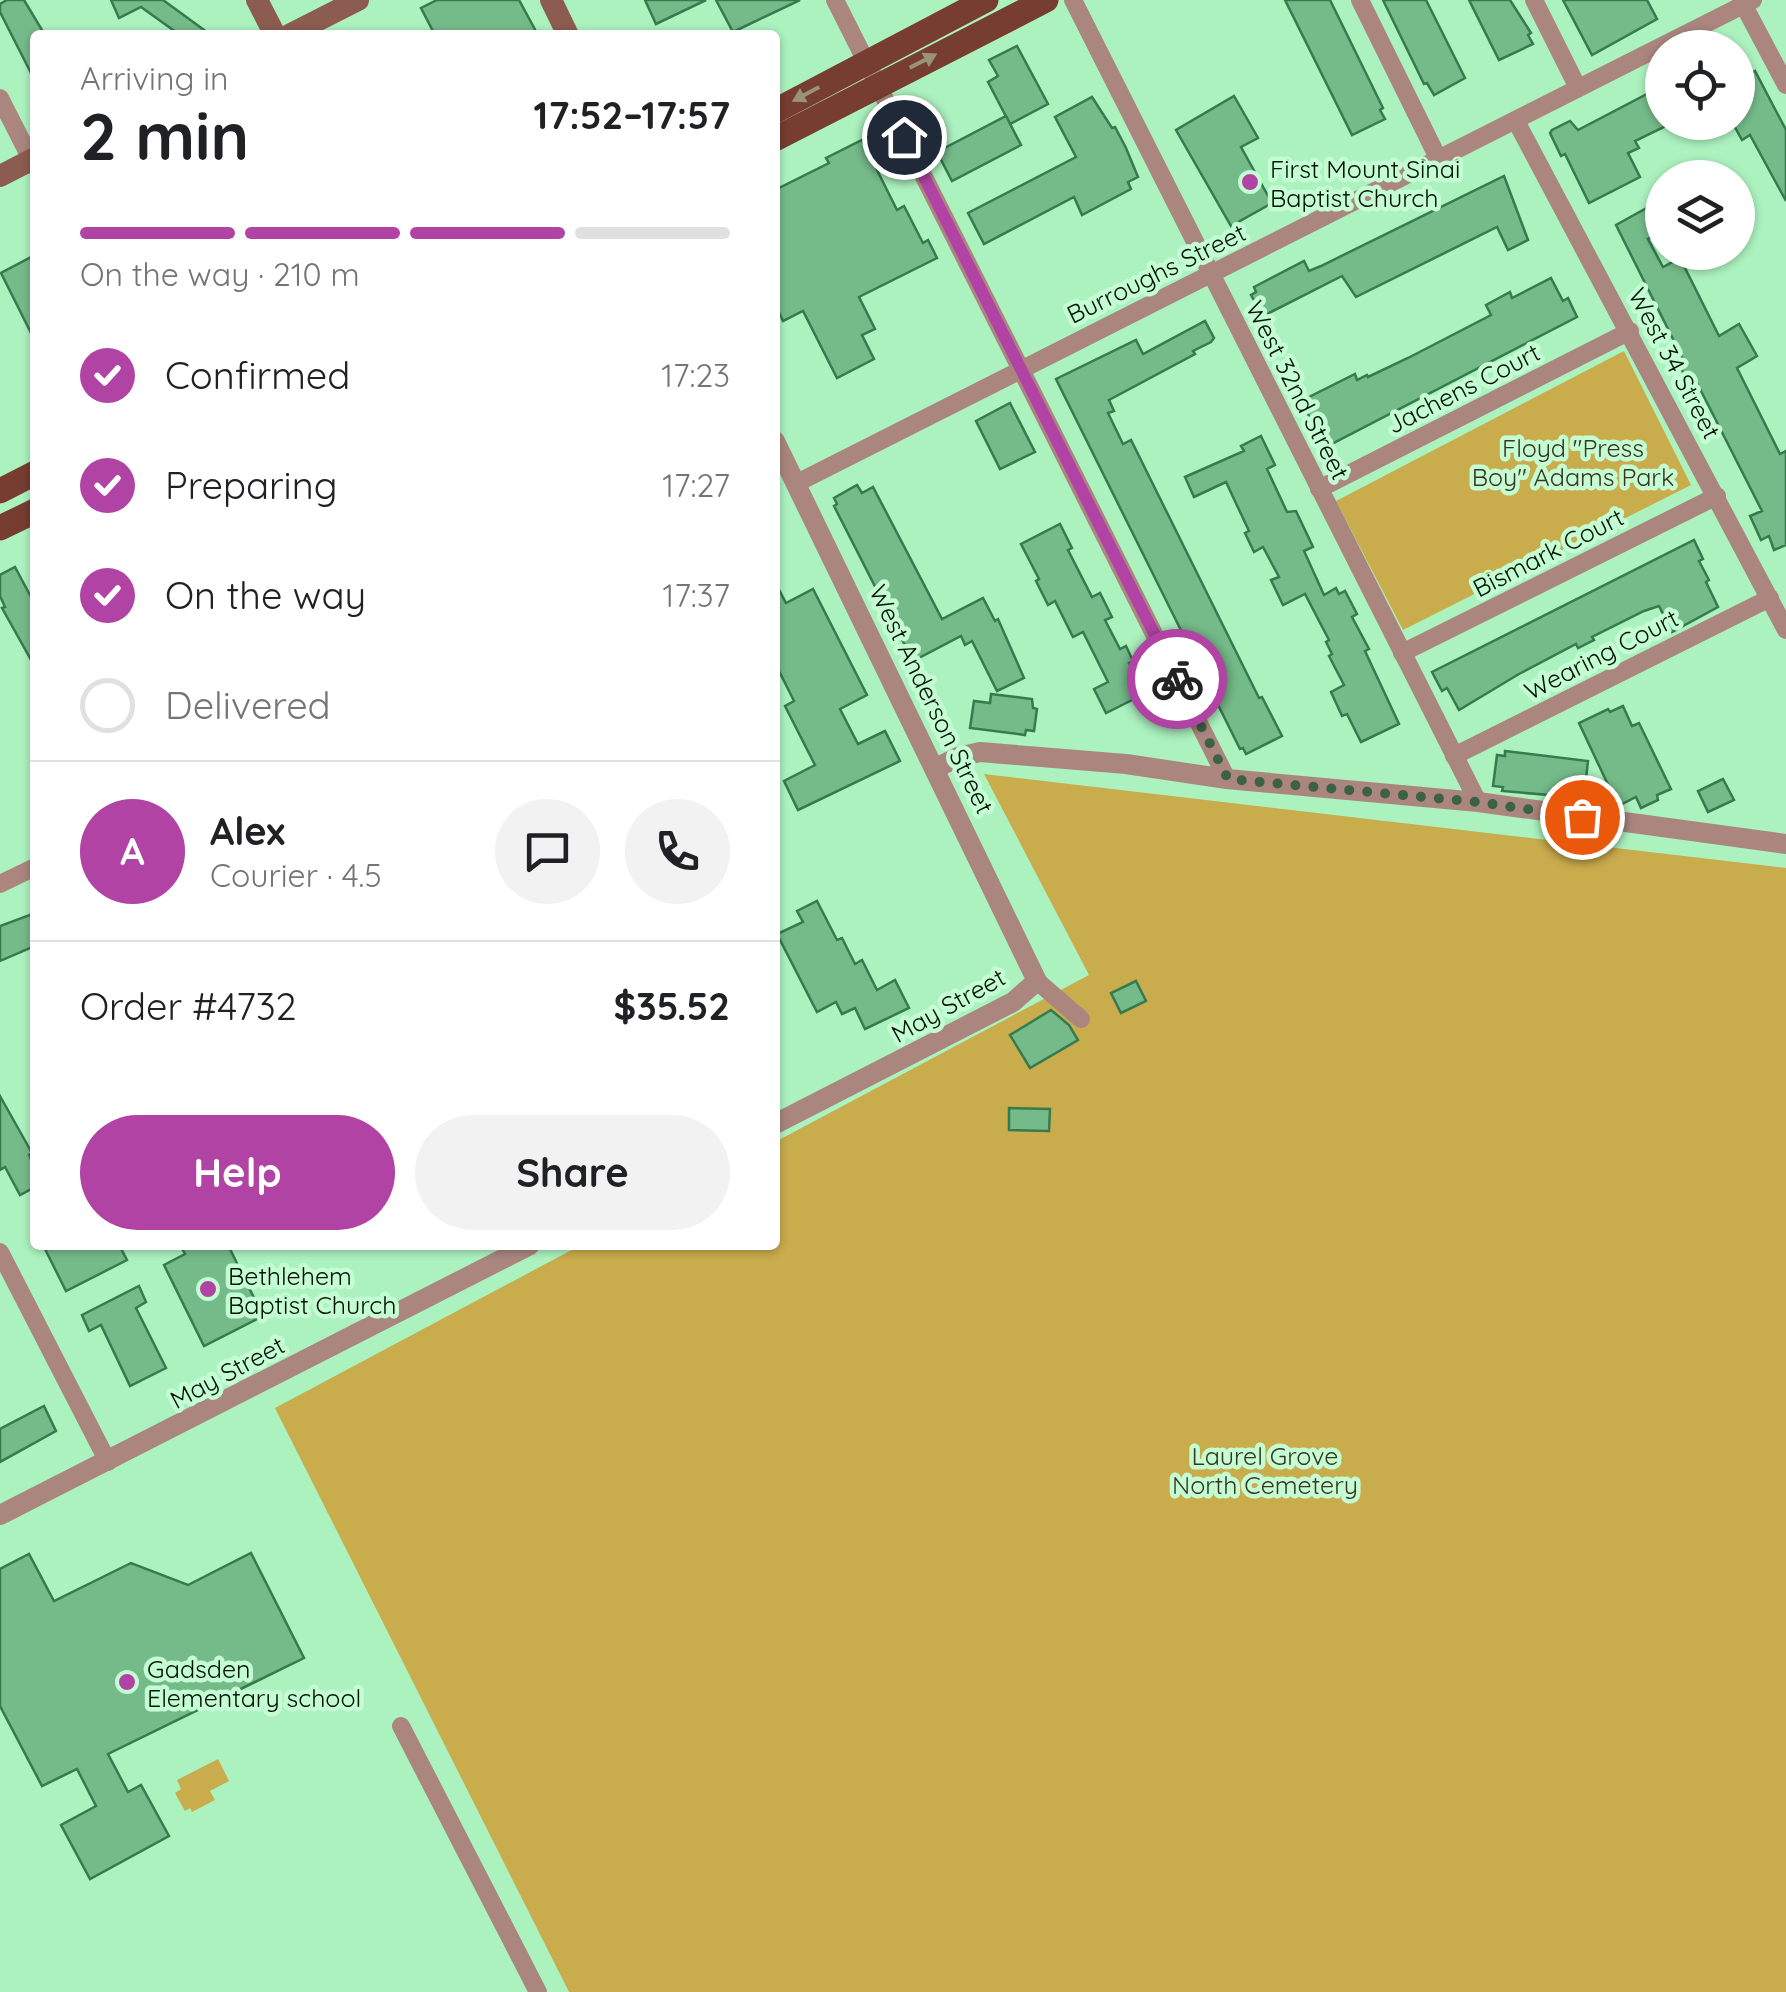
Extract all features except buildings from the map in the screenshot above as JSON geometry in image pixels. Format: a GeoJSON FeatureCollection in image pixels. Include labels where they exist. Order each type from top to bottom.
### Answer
{"type":"FeatureCollection","features":[{"type":"Feature","properties":{"kind":"main road"},"geometry":{"type":"LineString","coordinates":[[257,0],[272,30]]}},
{"type":"Feature","properties":{"kind":"main road"},"geometry":{"type":"LineString","coordinates":[[299,30],[358,0]]}},
{"type":"Feature","properties":{"kind":"main road"},"geometry":{"type":"LineString","coordinates":[[551,0],[566,30]]}},
{"type":"Feature","properties":{"kind":"main road"},"geometry":{"type":"LineString","coordinates":[[780,136],[986,0]]}},
{"type":"Feature","properties":{"kind":"main road"},"geometry":{"type":"LineString","coordinates":[[780,109],[1046,0]]}},
{"type":"Feature","properties":{"kind":"main road"},"geometry":{"type":"LineString","coordinates":[[0,176],[30,164]]}},
{"type":"Feature","properties":{"kind":"main road"},"geometry":{"type":"LineString","coordinates":[[0,491],[30,476]]}},
{"type":"Feature","properties":{"kind":"main road"},"geometry":{"type":"LineString","coordinates":[[0,528],[30,513]]}},
{"type":"Feature","properties":{"kind":"street"},"geometry":{"type":"LineString","coordinates":[[835,0],[1228,779]]}},
{"type":"Feature","properties":{"kind":"street","name":"West 32nd Street"},"geometry":{"type":"LineString","coordinates":[[1073,0],[1478,802]]}},
{"type":"Feature","properties":{"kind":"street"},"geometry":{"type":"LineString","coordinates":[[1360,0],[1439,160]]}},
{"type":"Feature","properties":{"kind":"street"},"geometry":{"type":"LineString","coordinates":[[1534,0],[1578,88]]}},
{"type":"Feature","properties":{"kind":"street"},"geometry":{"type":"LineString","coordinates":[[1746,2],[1786,86]]}},
{"type":"Feature","properties":{"kind":"street","name":"Burroughs Street"},"geometry":{"type":"LineString","coordinates":[[796,483],[1746,2]]}},
{"type":"Feature","properties":{"kind":"street"},"geometry":{"type":"LineString","coordinates":[[0,98],[30,154]]}},
{"type":"Feature","properties":{"kind":"street","name":"West 34 Street"},"geometry":{"type":"LineString","coordinates":[[1516,121],[1780,613]]}},
{"type":"Feature","properties":{"kind":"street","name":"Jachens Court"},"geometry":{"type":"LineString","coordinates":[[1319,489],[1630,331]]}},
{"type":"Feature","properties":{"kind":"street","name":"West Anderson Street"},"geometry":{"type":"LineString","coordinates":[[780,451],[1037,982]]}},
{"type":"Feature","properties":{"kind":"street","name":"Bismark Court"},"geometry":{"type":"LineString","coordinates":[[1402,653],[1717,496]]}},
{"type":"Feature","properties":{"kind":"street","name":"Wearing Court"},"geometry":{"type":"LineString","coordinates":[[1454,756],[1780,613]]}},
{"type":"Feature","properties":{"kind":"street"},"geometry":{"type":"LineString","coordinates":[[936,768],[980,752],[1126,764],[1228,779],[1478,802],[1786,844]]}},
{"type":"Feature","properties":{"kind":"street"},"geometry":{"type":"LineString","coordinates":[[0,884],[30,869]]}},
{"type":"Feature","properties":{"kind":"street"},"geometry":{"type":"LineString","coordinates":[[1037,982],[1082,1019]]}},
{"type":"Feature","properties":{"kind":"street","name":"May Street"},"geometry":{"type":"LineString","coordinates":[[780,1121],[1013,1002],[1037,982]]}},
{"type":"Feature","properties":{"kind":"street","name":"May Street"},"geometry":{"type":"LineString","coordinates":[[0,1515],[520,1250]]}},
{"type":"Feature","properties":{"kind":"street"},"geometry":{"type":"LineString","coordinates":[[0,1252],[108,1462]]}},
{"type":"Feature","properties":{"kind":"street"},"geometry":{"type":"LineString","coordinates":[[401,1726],[538,1992]]}},
{"type":"Feature","properties":{"kind":"green space","name":"Floyd \"Press Boy\" Adams Park"},"geometry":{"type":"Polygon","coordinates":[[[1624,351],[1691,485],[1403,630],[1336,501],[1624,351]]]}},
{"type":"Feature","properties":{"kind":"green space","name":"Laurel Grove North Cemetery"},"geometry":{"type":"Polygon","coordinates":[[[984,774],[1786,868],[1786,1992],[569,1992],[275,1408],[572,1250],[780,1250],[780,1139],[1089,975],[984,774]]]}},
{"type":"Feature","properties":{"kind":"green space"},"geometry":{"type":"Polygon","coordinates":[[[218,1759],[229,1781],[210,1791],[215,1800],[192,1812],[190,1808],[185,1811],[175,1793],[181,1789],[177,1780],[218,1759]]]}},
{"type":"Feature","properties":{"kind":"way so far"},"geometry":{"type":"LineString","coordinates":[[1177,679],[1228,779],[1478,802],[1582,817]]}},
{"type":"Feature","properties":{"kind":"place","name":"First Mount Sinai Baptist Church"},"geometry":{"type":"Point","coordinates":[1250,182]}},
{"type":"Feature","properties":{"kind":"place","name":"Bethlehem Baptist Church"},"geometry":{"type":"Point","coordinates":[208,1289]}},
{"type":"Feature","properties":{"kind":"place","name":"Gadsden Elementary school"},"geometry":{"type":"Point","coordinates":[127,1682]}},
{"type":"Feature","properties":{"kind":"route"},"geometry":{"type":"LineString","coordinates":[[904,137],[1177,679]]}}]}
